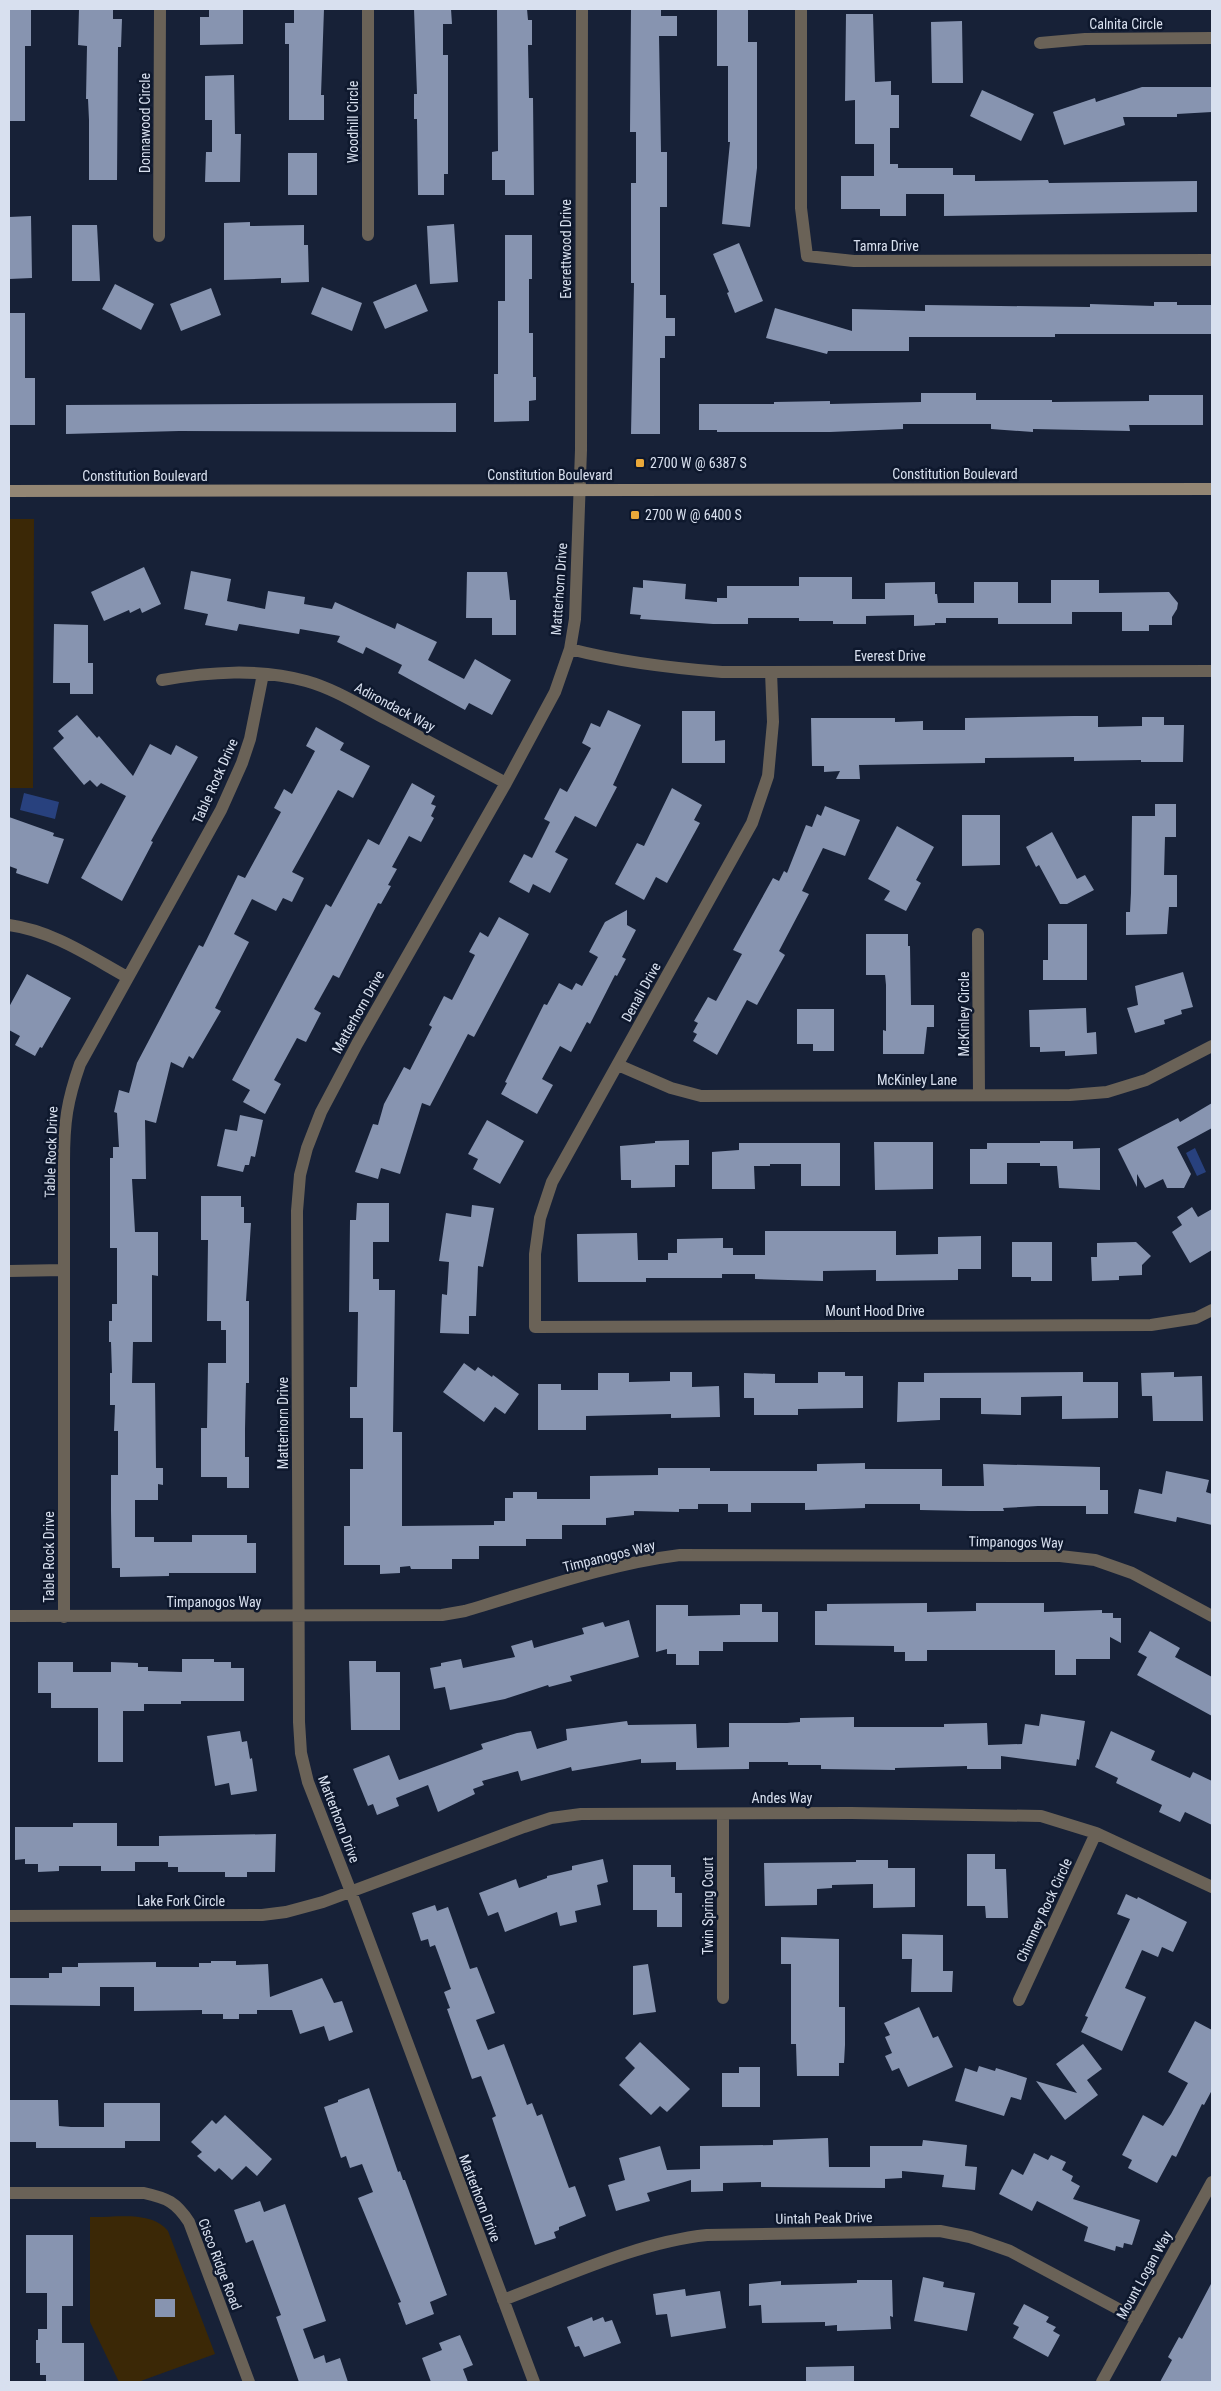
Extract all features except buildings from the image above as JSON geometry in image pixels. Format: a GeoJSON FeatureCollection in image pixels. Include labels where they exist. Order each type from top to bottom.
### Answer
{"type":"FeatureCollection","features":[{"type":"Feature","properties":{"kind":"main road","name":"Constitution Boulevard"},"geometry":{"type":"LineString","coordinates":[[9,491],[1212,489]]}},
{"type":"Feature","properties":{"kind":"street","name":"Donnawood Circle"},"geometry":{"type":"LineString","coordinates":[[160,9],[160,236]]}},
{"type":"Feature","properties":{"kind":"street","name":"Woodhill Circle"},"geometry":{"type":"LineString","coordinates":[[368,9],[368,235]]}},
{"type":"Feature","properties":{"kind":"street","name":"Everettwood Drive"},"geometry":{"type":"LineString","coordinates":[[579,490],[582,9]]}},
{"type":"Feature","properties":{"kind":"street","name":"Tamra Drive"},"geometry":{"type":"LineString","coordinates":[[802,9],[801,208],[807,256],[854,262],[1212,260]]}},
{"type":"Feature","properties":{"kind":"street","name":"Calnita Circle"},"geometry":{"type":"LineString","coordinates":[[1040,43],[1086,39],[1212,38]]}},
{"type":"Feature","properties":{"kind":"street","name":"Matterhorn Drive"},"geometry":{"type":"LineString","coordinates":[[534,2382],[308,1782],[301,1753],[297,1211],[300,1175],[321,1112],[357,1044],[506,783],[555,692],[570,649],[575,619],[579,490]]}},
{"type":"Feature","properties":{"kind":"street","name":"Everest Drive"},"geometry":{"type":"LineString","coordinates":[[570,649],[602,657],[672,668],[722,672],[1212,671]]}},
{"type":"Feature","properties":{"kind":"street","name":"Adirondack Way"},"geometry":{"type":"LineString","coordinates":[[162,680],[214,672],[263,674],[305,681],[337,693],[506,783]]}},
{"type":"Feature","properties":{"kind":"street","name":"Denali Drive"},"geometry":{"type":"LineString","coordinates":[[534,1327],[535,1254],[540,1218],[552,1182],[752,823],[768,776],[773,722],[771,672]]}},
{"type":"Feature","properties":{"kind":"street","name":"Table Rock Drive"},"geometry":{"type":"LineString","coordinates":[[64,1617],[64,1131],[68,1100],[80,1064],[221,810],[242,763],[250,738],[263,674]]}},
{"type":"Feature","properties":{"kind":"street"},"geometry":{"type":"LineString","coordinates":[[9,925],[32,928],[56,938],[127,977]]}},
{"type":"Feature","properties":{"kind":"street","name":"McKinley Circle"},"geometry":{"type":"LineString","coordinates":[[978,934],[979,1095]]}},
{"type":"Feature","properties":{"kind":"street","name":"McKinley Lane"},"geometry":{"type":"LineString","coordinates":[[618,1065],[671,1088],[701,1096],[1070,1095],[1107,1092],[1146,1080],[1212,1046]]}},
{"type":"Feature","properties":{"kind":"street"},"geometry":{"type":"LineString","coordinates":[[9,1271],[64,1270]]}},
{"type":"Feature","properties":{"kind":"street","name":"Mount Hood Drive"},"geometry":{"type":"LineString","coordinates":[[534,1327],[1151,1325],[1196,1318],[1212,1310]]}},
{"type":"Feature","properties":{"kind":"street","name":"Timpanogos Way"},"geometry":{"type":"LineString","coordinates":[[9,1616],[299,1617],[442,1615],[465,1611],[620,1566],[680,1555],[1060,1556],[1095,1560],[1132,1572],[1212,1616]]}},
{"type":"Feature","properties":{"kind":"street","name":"Andes Way"},"geometry":{"type":"LineString","coordinates":[[351,1892],[551,1818],[581,1814],[1002,1814],[1041,1816],[1096,1833],[1212,1887]]}},
{"type":"Feature","properties":{"kind":"street","name":"Twin Spring Court"},"geometry":{"type":"LineString","coordinates":[[723,1814],[723,1998]]}},
{"type":"Feature","properties":{"kind":"street","name":"Chimney Rock Circle"},"geometry":{"type":"LineString","coordinates":[[1019,2000],[1096,1833]]}},
{"type":"Feature","properties":{"kind":"street","name":"Lake Fork Circle"},"geometry":{"type":"LineString","coordinates":[[9,1916],[262,1915],[286,1912],[351,1892]]}},
{"type":"Feature","properties":{"kind":"street","name":"Mount Logan Way"},"geometry":{"type":"LineString","coordinates":[[1102,2382],[1212,2182]]}},
{"type":"Feature","properties":{"kind":"street","name":"Cisco Ridge Road"},"geometry":{"type":"LineString","coordinates":[[9,2193],[144,2193],[163,2197],[179,2207],[189,2222],[249,2382]]}},
{"type":"Feature","properties":{"kind":"street","name":"Uintah Peak Drive"},"geometry":{"type":"LineString","coordinates":[[503,2300],[647,2246],[677,2238],[716,2235],[940,2231],[970,2237],[1010,2251],[1137,2319]]}},
{"type":"Feature","properties":{"kind":"shaded area"},"geometry":{"type":"Polygon","coordinates":[[[9,519],[34,519],[33,788],[9,788],[9,519]]]}},
{"type":"Feature","properties":{"kind":"shaded area"},"geometry":{"type":"Polygon","coordinates":[[[132,2216],[152,2220],[161,2224],[168,2231],[215,2354],[138,2382],[119,2382],[90,2322],[90,2217],[132,2216]]]}},
{"type":"Feature","properties":{"kind":"water"},"geometry":{"type":"Polygon","coordinates":[[[24,793],[59,802],[55,819],[20,810],[24,793]]]}},
{"type":"Feature","properties":{"kind":"water"},"geometry":{"type":"Polygon","coordinates":[[[1195,1148],[1206,1172],[1197,1176],[1186,1153],[1195,1148]]]}},
{"type":"Feature","properties":{"kind":"place","name":"2700 W @ 6387 S"},"geometry":{"type":"Point","coordinates":[640,463]}},
{"type":"Feature","properties":{"kind":"place","name":"2700 W @ 6400 S"},"geometry":{"type":"Point","coordinates":[635,515]}}]}
